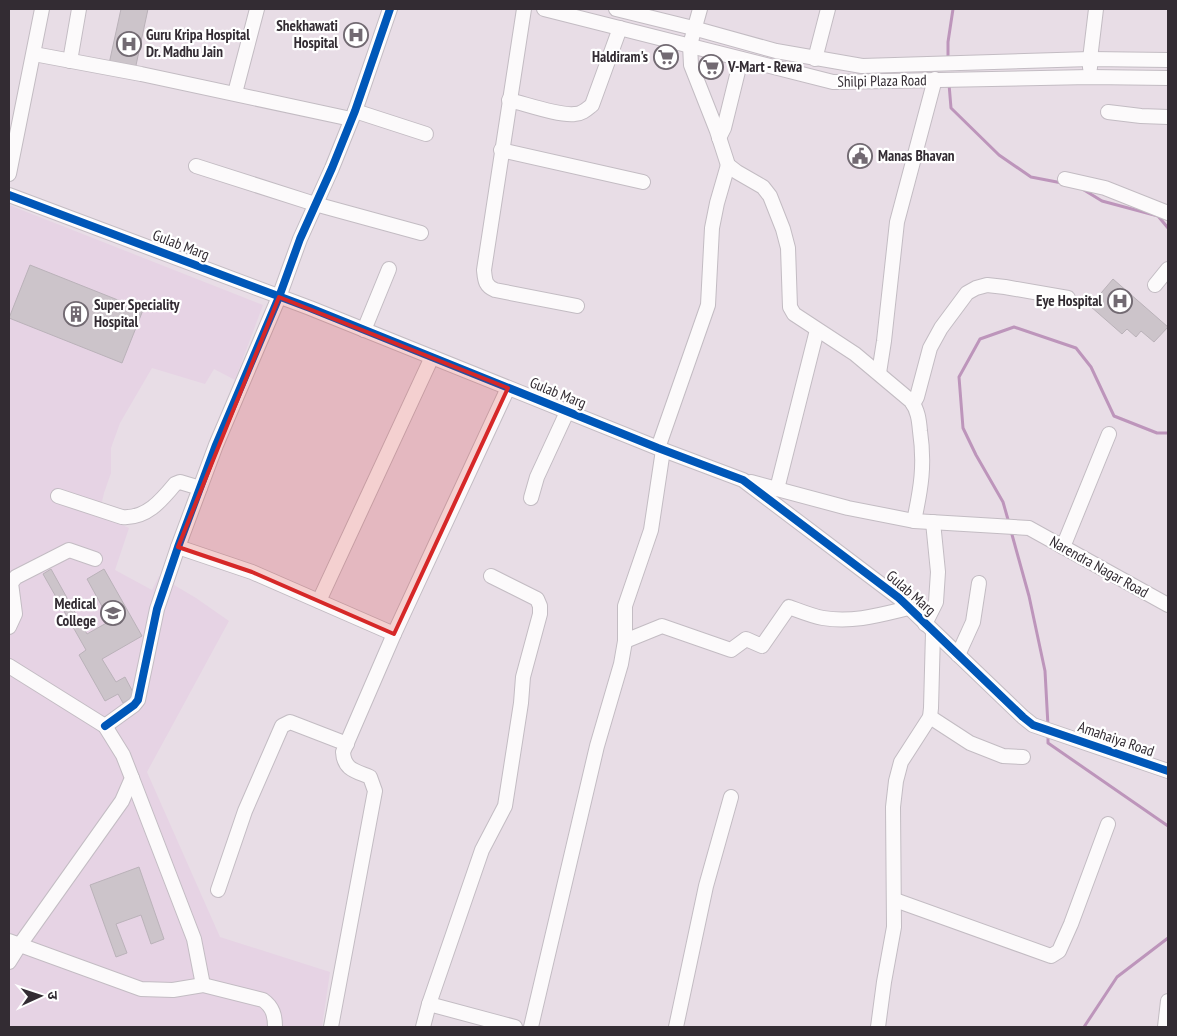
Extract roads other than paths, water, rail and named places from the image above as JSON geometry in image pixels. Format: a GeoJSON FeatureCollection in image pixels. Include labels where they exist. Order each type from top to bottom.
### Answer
{"type":"FeatureCollection","features":[{"type":"Feature","properties":{"kind":"street"},"geometry":{"type":"LineString","coordinates":[[9,174],[42,9]]}},
{"type":"Feature","properties":{"kind":"street"},"geometry":{"type":"LineString","coordinates":[[70,61],[79,9]]}},
{"type":"Feature","properties":{"kind":"street"},"geometry":{"type":"LineString","coordinates":[[235,93],[257,9]]}},
{"type":"Feature","properties":{"kind":"street"},"geometry":{"type":"LineString","coordinates":[[105,726],[138,700],[157,609],[178,547],[216,445],[280,297],[300,239],[332,168],[353,115],[390,9]]}},
{"type":"Feature","properties":{"kind":"street"},"geometry":{"type":"LineString","coordinates":[[524,9],[501,150],[484,270],[485,282],[489,287],[496,290],[577,306]]}},
{"type":"Feature","properties":{"kind":"street","name":"Shilpi Plaza Road"},"geometry":{"type":"LineString","coordinates":[[544,9],[833,82],[1090,77],[1168,78]]}},
{"type":"Feature","properties":{"kind":"street","name":"Shilpi Plaza Road"},"geometry":{"type":"LineString","coordinates":[[616,9],[776,51],[862,66],[1090,59]]}},
{"type":"Feature","properties":{"kind":"street"},"geometry":{"type":"LineString","coordinates":[[700,9],[690,46],[691,65],[728,165],[763,187],[770,196],[784,229],[788,248],[790,307],[794,314],[855,354],[879,373],[913,404],[918,415],[924,465],[914,521]]}},
{"type":"Feature","properties":{"kind":"street"},"geometry":{"type":"LineString","coordinates":[[815,59],[828,9]]}},
{"type":"Feature","properties":{"kind":"street"},"geometry":{"type":"LineString","coordinates":[[1090,77],[1090,59],[1096,9]]}},
{"type":"Feature","properties":{"kind":"street"},"geometry":{"type":"LineString","coordinates":[[509,100],[562,113],[575,114],[584,112],[592,105],[620,28]]}},
{"type":"Feature","properties":{"kind":"street"},"geometry":{"type":"LineString","coordinates":[[34,54],[353,115],[426,134]]}},
{"type":"Feature","properties":{"kind":"street"},"geometry":{"type":"LineString","coordinates":[[719,138],[724,128],[741,59]]}},
{"type":"Feature","properties":{"kind":"street"},"geometry":{"type":"LineString","coordinates":[[1090,59],[1168,60]]}},
{"type":"Feature","properties":{"kind":"street"},"geometry":{"type":"LineString","coordinates":[[879,373],[897,222],[935,79]]}},
{"type":"Feature","properties":{"kind":"street"},"geometry":{"type":"LineString","coordinates":[[1108,112],[1168,117]]}},
{"type":"Feature","properties":{"kind":"street"},"geometry":{"type":"LineString","coordinates":[[501,150],[643,182]]}},
{"type":"Feature","properties":{"kind":"street"},"geometry":{"type":"LineString","coordinates":[[531,1027],[597,746],[621,664],[625,641],[625,606],[651,530],[660,449],[708,305],[712,228],[728,165]]}},
{"type":"Feature","properties":{"kind":"street"},"geometry":{"type":"LineString","coordinates":[[196,166],[315,204],[421,233]]}},
{"type":"Feature","properties":{"kind":"street"},"geometry":{"type":"LineString","coordinates":[[1065,178],[1105,188],[1168,213]]}},
{"type":"Feature","properties":{"kind":"street","name":"Gulab Marg"},"geometry":{"type":"LineString","coordinates":[[9,195],[280,297],[660,449],[743,480],[899,598],[1033,725]]}},
{"type":"Feature","properties":{"kind":"street"},"geometry":{"type":"LineString","coordinates":[[364,330],[389,269]]}},
{"type":"Feature","properties":{"kind":"street"},"geometry":{"type":"LineString","coordinates":[[1156,285],[1168,269]]}},
{"type":"Feature","properties":{"kind":"street"},"geometry":{"type":"LineString","coordinates":[[913,404],[917,397],[930,348],[941,328],[967,293],[987,285],[1068,298]]}},
{"type":"Feature","properties":{"kind":"street"},"geometry":{"type":"LineString","coordinates":[[777,489],[817,330]]}},
{"type":"Feature","properties":{"kind":"street"},"geometry":{"type":"LineString","coordinates":[[319,601],[432,358]]}},
{"type":"Feature","properties":{"kind":"street"},"geometry":{"type":"LineString","coordinates":[[331,1027],[376,791],[370,777],[350,768],[344,761],[343,752],[394,634],[508,388]]}},
{"type":"Feature","properties":{"kind":"street"},"geometry":{"type":"LineString","coordinates":[[531,498],[537,476],[567,412]]}},
{"type":"Feature","properties":{"kind":"street"},"geometry":{"type":"LineString","coordinates":[[1063,547],[1108,434]]}},
{"type":"Feature","properties":{"kind":"street"},"geometry":{"type":"LineString","coordinates":[[743,480],[848,508],[914,521],[933,522],[938,572],[936,602],[929,628],[931,708],[930,717],[901,762],[896,781],[893,807],[894,927],[878,1027]]}},
{"type":"Feature","properties":{"kind":"street"},"geometry":{"type":"LineString","coordinates":[[58,496],[130,518],[148,512],[175,484],[180,482],[200,488]]}},
{"type":"Feature","properties":{"kind":"street","name":"Narendra Nagar Road"},"geometry":{"type":"LineString","coordinates":[[933,522],[1029,528],[1168,605]]}},
{"type":"Feature","properties":{"kind":"street"},"geometry":{"type":"LineString","coordinates":[[178,547],[252,572],[394,634]]}},
{"type":"Feature","properties":{"kind":"street"},"geometry":{"type":"LineString","coordinates":[[9,627],[15,614],[11,583],[16,577],[69,550],[94,560]]}},
{"type":"Feature","properties":{"kind":"street"},"geometry":{"type":"LineString","coordinates":[[423,1027],[428,1004],[482,850],[505,806],[521,703],[523,677],[540,614],[540,606],[537,600],[491,576]]}},
{"type":"Feature","properties":{"kind":"street"},"geometry":{"type":"LineString","coordinates":[[958,655],[973,622],[979,583]]}},
{"type":"Feature","properties":{"kind":"street"},"geometry":{"type":"LineString","coordinates":[[625,641],[662,626],[731,650],[746,639],[762,646],[789,607],[821,618],[841,620],[871,618],[909,608]]}},
{"type":"Feature","properties":{"kind":"street"},"geometry":{"type":"LineString","coordinates":[[9,666],[105,726],[123,755],[194,939],[203,985]]}},
{"type":"Feature","properties":{"kind":"street"},"geometry":{"type":"LineString","coordinates":[[930,717],[970,743],[1003,756],[1023,757]]}},
{"type":"Feature","properties":{"kind":"street"},"geometry":{"type":"LineString","coordinates":[[218,890],[245,811],[282,726],[290,722],[347,744]]}},
{"type":"Feature","properties":{"kind":"street","name":"Amahaiya Road"},"geometry":{"type":"LineString","coordinates":[[1033,725],[1168,771]]}},
{"type":"Feature","properties":{"kind":"street"},"geometry":{"type":"LineString","coordinates":[[9,962],[14,943],[122,801],[132,778]]}},
{"type":"Feature","properties":{"kind":"street"},"geometry":{"type":"LineString","coordinates":[[676,1027],[706,886],[731,797]]}},
{"type":"Feature","properties":{"kind":"street"},"geometry":{"type":"LineString","coordinates":[[895,900],[1051,956],[1055,955],[1071,924],[1108,824]]}},
{"type":"Feature","properties":{"kind":"street"},"geometry":{"type":"LineString","coordinates":[[14,943],[141,989],[173,990],[203,985],[263,1000],[274,1013],[275,1027]]}},
{"type":"Feature","properties":{"kind":"street"},"geometry":{"type":"LineString","coordinates":[[1165,1027],[1168,1001]]}},
{"type":"Feature","properties":{"kind":"street"},"geometry":{"type":"LineString","coordinates":[[428,1004],[477,1023],[516,1027]]}},
{"type":"Feature","properties":{"kind":"waterway"},"geometry":{"type":"LineString","coordinates":[[948,60],[948,42],[953,9]]}},
{"type":"Feature","properties":{"kind":"waterway"},"geometry":{"type":"LineString","coordinates":[[949,84],[951,108],[999,155],[1031,177],[1062,183]]}},
{"type":"Feature","properties":{"kind":"waterway"},"geometry":{"type":"LineString","coordinates":[[1084,190],[1102,201],[1158,216],[1168,228]]}},
{"type":"Feature","properties":{"kind":"waterway"},"geometry":{"type":"LineString","coordinates":[[1009,523],[1003,502],[963,428],[959,377],[980,339],[1014,327],[1076,348],[1091,367],[1114,416],[1157,433],[1168,433]]}},
{"type":"Feature","properties":{"kind":"waterway"},"geometry":{"type":"LineString","coordinates":[[1011,531],[1029,596],[1045,671],[1048,726]]}},
{"type":"Feature","properties":{"kind":"waterway"},"geometry":{"type":"LineString","coordinates":[[1048,734],[1048,743],[1168,826]]}},
{"type":"Feature","properties":{"kind":"waterway"},"geometry":{"type":"LineString","coordinates":[[1084,1027],[1117,977],[1168,938]]}},
{"type":"Feature","properties":{"kind":"place","name":"Shekhawati Hospital"},"geometry":{"type":"Point","coordinates":[356,35]}},
{"type":"Feature","properties":{"kind":"place","name":"Guru Kripa Hospital Dr. Madhu Jain"},"geometry":{"type":"Point","coordinates":[129,44]}},
{"type":"Feature","properties":{"kind":"place","name":"Haldiram's"},"geometry":{"type":"Point","coordinates":[666,57]}},
{"type":"Feature","properties":{"kind":"place","name":"V-Mart - Rewa"},"geometry":{"type":"Point","coordinates":[711,67]}},
{"type":"Feature","properties":{"kind":"place","name":"Manas Bhavan"},"geometry":{"type":"Point","coordinates":[860,156]}},
{"type":"Feature","properties":{"kind":"place","name":"Eye Hospital"},"geometry":{"type":"Point","coordinates":[1120,301]}},
{"type":"Feature","properties":{"kind":"place","name":"Super Speciality Hospital"},"geometry":{"type":"Point","coordinates":[76,314]}},
{"type":"Feature","properties":{"kind":"place","name":"Medical College"},"geometry":{"type":"Point","coordinates":[113,613]}}]}
